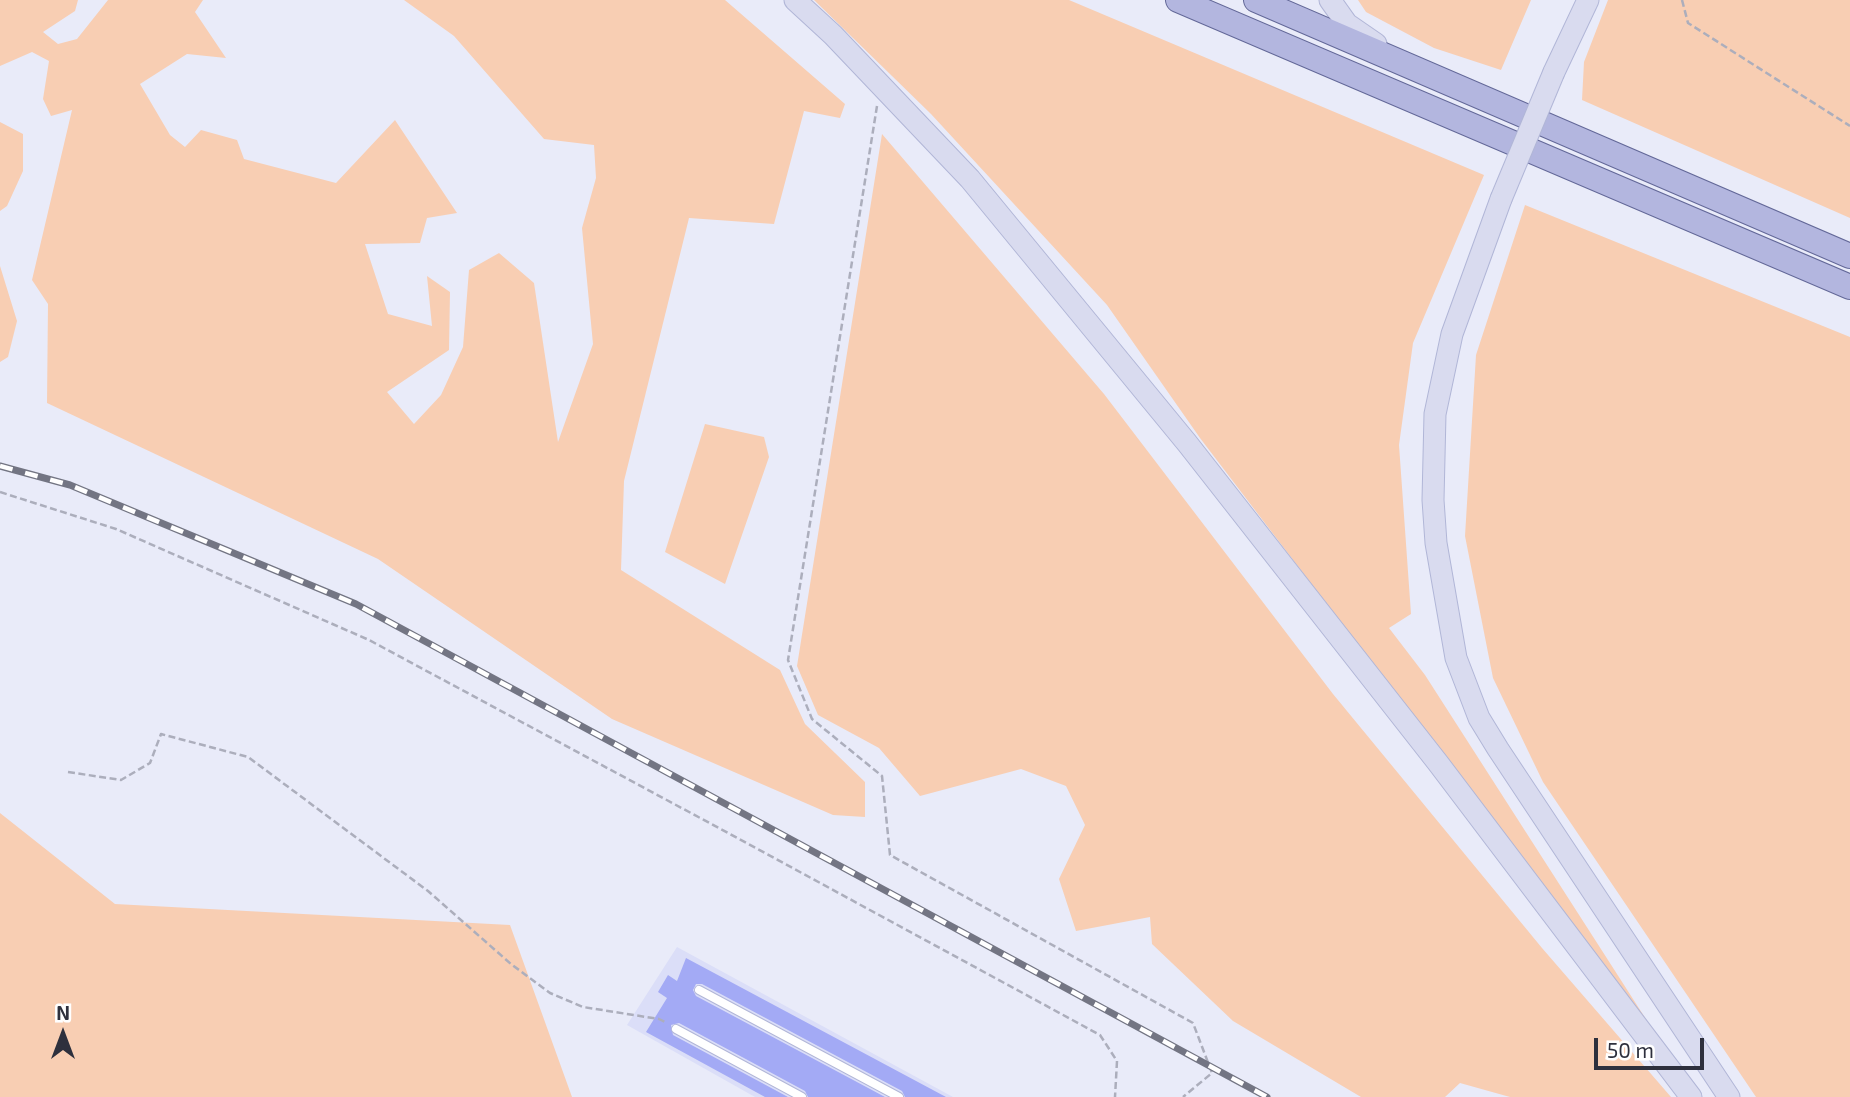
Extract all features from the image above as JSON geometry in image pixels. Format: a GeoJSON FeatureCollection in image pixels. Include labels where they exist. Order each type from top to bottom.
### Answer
{"type":"FeatureCollection","features":[{"type":"Feature","properties":{"kind":"main road"},"geometry":{"type":"LineString","coordinates":[[795,0],[970,179],[1187,443],[1438,763],[1691,1097]]}},
{"type":"Feature","properties":{"kind":"main road"},"geometry":{"type":"LineString","coordinates":[[1178,0],[1850,287]]}},
{"type":"Feature","properties":{"kind":"main road"},"geometry":{"type":"LineString","coordinates":[[1256,0],[1850,256]]}},
{"type":"Feature","properties":{"kind":"main road"},"geometry":{"type":"LineString","coordinates":[[1330,0],[1347,24],[1420,70]]}},
{"type":"Feature","properties":{"kind":"main road"},"geometry":{"type":"LineString","coordinates":[[1588,0],[1554,72],[1501,199],[1452,334],[1435,414],[1433,500],[1436,543],[1456,658],[1479,718],[1729,1097]]}},
{"type":"Feature","properties":{"kind":"lane"},"geometry":{"type":"LineString","coordinates":[[699,990],[899,1097]]}},
{"type":"Feature","properties":{"kind":"lane"},"geometry":{"type":"LineString","coordinates":[[676,1029],[802,1097]]}},
{"type":"Feature","properties":{"kind":"path"},"geometry":{"type":"LineString","coordinates":[[1682,0],[1688,23],[1850,126]]}},
{"type":"Feature","properties":{"kind":"path"},"geometry":{"type":"LineString","coordinates":[[880,84],[788,660],[812,719],[882,776],[890,855],[1193,1023],[1212,1073],[1183,1097]]}},
{"type":"Feature","properties":{"kind":"path"},"geometry":{"type":"LineString","coordinates":[[0,492],[116,529],[369,640],[802,873],[1100,1035],[1117,1061],[1115,1097]]}},
{"type":"Feature","properties":{"kind":"path"},"geometry":{"type":"LineString","coordinates":[[68,772],[121,780],[150,763],[161,734],[248,757],[428,891],[511,964],[550,993],[583,1007],[659,1018],[676,1029]]}},
{"type":"Feature","properties":{"kind":"shaded area"},"geometry":{"type":"Polygon","coordinates":[[[0,0],[78,0],[75,11],[43,32],[58,44],[77,39],[108,0],[203,0],[195,12],[226,58],[187,54],[140,84],[170,135],[185,147],[201,130],[237,140],[244,159],[336,183],[395,120],[457,213],[427,218],[420,243],[365,244],[388,314],[432,326],[427,276],[450,292],[449,350],[387,392],[414,424],[441,395],[463,347],[469,270],[499,253],[534,283],[558,442],[593,344],[582,228],[596,178],[594,145],[544,139],[454,36],[404,0],[725,0],[845,104],[840,118],[804,111],[774,224],[689,218],[624,481],[621,570],[780,670],[805,724],[865,782],[865,817],[833,815],[612,719],[378,559],[47,403],[48,304],[32,280],[72,110],[51,116],[43,99],[49,61],[32,52],[0,66],[0,0]]]}},
{"type":"Feature","properties":{"kind":"shaded area"},"geometry":{"type":"Polygon","coordinates":[[[814,0],[1069,0],[1484,175],[1413,343],[1399,445],[1411,614],[1389,628],[1425,675],[1660,1041],[1200,438],[1107,305],[931,114],[814,0]]]}},
{"type":"Feature","properties":{"kind":"shaded area"},"geometry":{"type":"Polygon","coordinates":[[[1358,0],[1531,0],[1501,70],[1434,48],[1366,12],[1358,0]]]}},
{"type":"Feature","properties":{"kind":"shaded area"},"geometry":{"type":"Polygon","coordinates":[[[1608,0],[1850,0],[1850,218],[1582,100],[1584,62],[1608,0]]]}},
{"type":"Feature","properties":{"kind":"shaded area"},"geometry":{"type":"Polygon","coordinates":[[[0,122],[23,134],[23,171],[7,206],[0,211],[0,122]]]}},
{"type":"Feature","properties":{"kind":"shaded area"},"geometry":{"type":"Polygon","coordinates":[[[882,134],[1104,394],[1333,694],[1542,948],[1671,1097],[1510,1097],[1460,1083],[1445,1097],[1361,1097],[1233,1021],[1152,944],[1150,917],[1076,931],[1059,879],[1085,825],[1066,786],[1021,769],[920,796],[879,748],[818,715],[797,666],[882,134]]]}},
{"type":"Feature","properties":{"kind":"shaded area"},"geometry":{"type":"Polygon","coordinates":[[[1525,205],[1850,337],[1850,1097],[1756,1097],[1543,782],[1493,678],[1465,536],[1476,355],[1525,205]]]}},
{"type":"Feature","properties":{"kind":"shaded area"},"geometry":{"type":"Polygon","coordinates":[[[0,266],[17,321],[8,357],[0,362],[0,266]]]}},
{"type":"Feature","properties":{"kind":"shaded area"},"geometry":{"type":"Polygon","coordinates":[[[705,424],[764,437],[769,457],[725,584],[665,552],[705,424]]]}},
{"type":"Feature","properties":{"kind":"shaded area"},"geometry":{"type":"Polygon","coordinates":[[[0,813],[115,904],[510,925],[572,1097],[0,1097],[0,813]]]}},
{"type":"Feature","properties":{"kind":"shaded area"},"geometry":{"type":"Polygon","coordinates":[[[677,947],[953,1097],[755,1097],[627,1025],[677,947]]]}},
{"type":"Feature","properties":{"kind":"building"},"geometry":{"type":"Polygon","coordinates":[[[686,958],[946,1097],[905,1097],[902,1091],[702,984],[696,984],[693,990],[696,996],[885,1097],[808,1097],[805,1091],[679,1023],[671,1025],[673,1035],[788,1097],[765,1097],[646,1032],[667,998],[658,992],[668,975],[677,981],[686,958]]]}},
{"type":"Feature","properties":{"kind":"railway"},"geometry":{"type":"LineString","coordinates":[[0,466],[70,485],[356,604],[1267,1097]]}}]}
